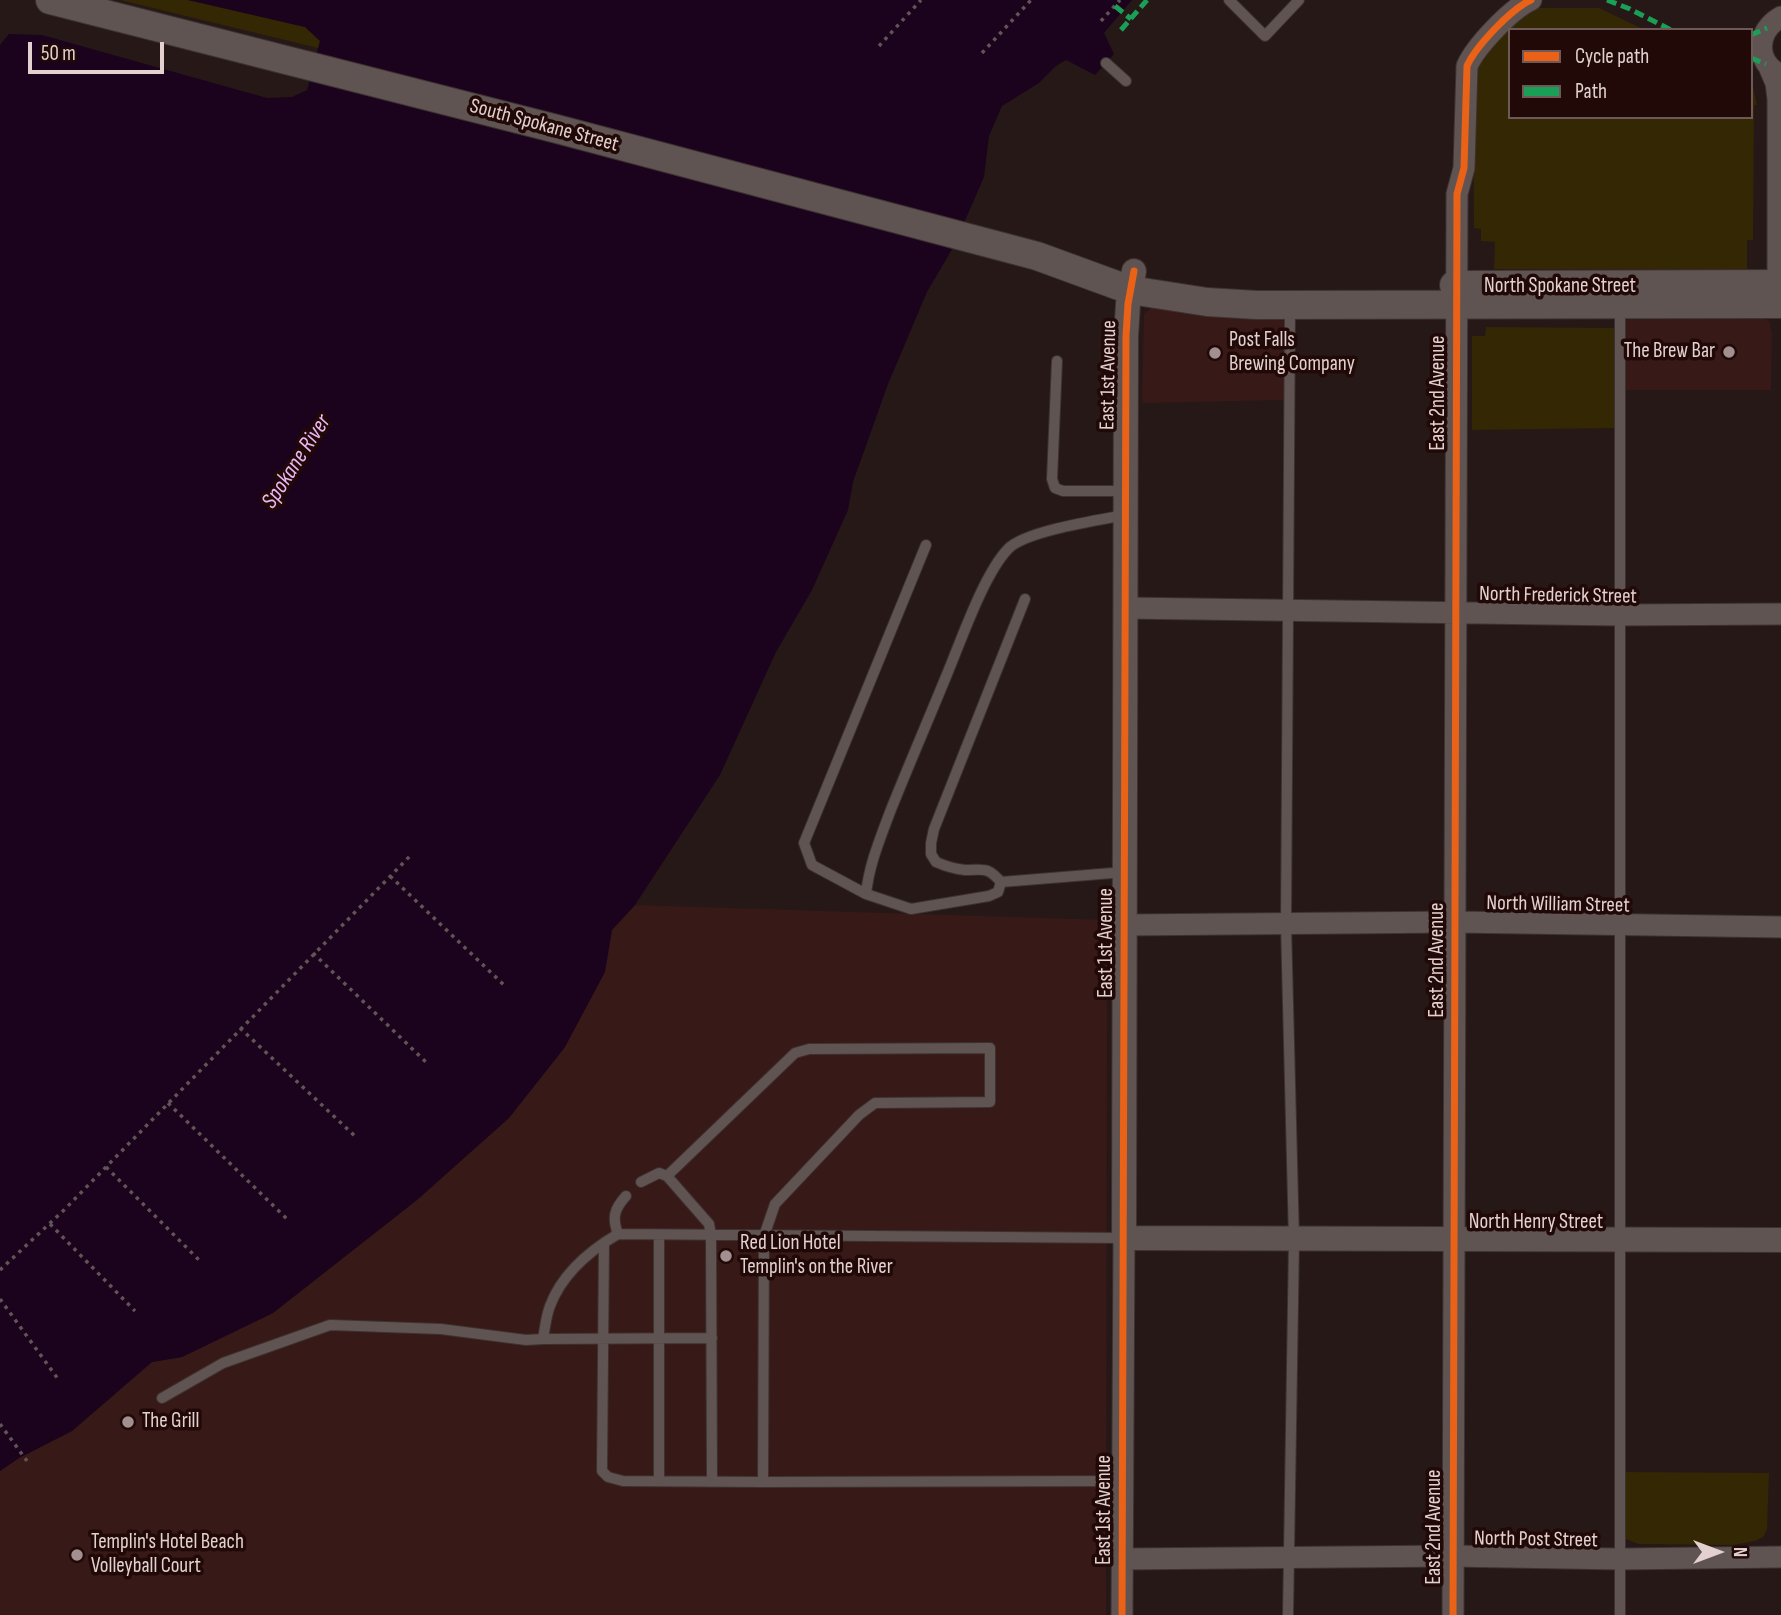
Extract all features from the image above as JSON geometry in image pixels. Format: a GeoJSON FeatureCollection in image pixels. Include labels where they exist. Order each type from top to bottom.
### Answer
{"type":"FeatureCollection","features":[{"type":"Feature","properties":{"kind":"main road","name":"South Spokane Street"},"geometry":{"type":"LineString","coordinates":[[50,0],[1037,256]]}},
{"type":"Feature","properties":{"kind":"main road","name":"North Spokane Street"},"geometry":{"type":"LineString","coordinates":[[1037,256],[1207,302],[1290,306],[1456,295],[1780,299]]}},
{"type":"Feature","properties":{"kind":"main road","name":"North Spokane Street"},"geometry":{"type":"LineString","coordinates":[[1132,281],[1620,305],[1780,299]]}},
{"type":"Feature","properties":{"kind":"street","name":"East 2nd Avenue"},"geometry":{"type":"LineString","coordinates":[[1452,1615],[1457,201],[1464,168],[1467,66],[1474,53],[1515,10],[1531,0]]}},
{"type":"Feature","properties":{"kind":"street"},"geometry":{"type":"LineString","coordinates":[[1780,299],[1778,99],[1776,72],[1763,57],[1761,42],[1767,28],[1781,18]]}},
{"type":"Feature","properties":{"kind":"street","name":"East 1st Avenue"},"geometry":{"type":"LineString","coordinates":[[1122,1615],[1126,328],[1132,281]]}},
{"type":"Feature","properties":{"kind":"street","name":"North Frederick Street"},"geometry":{"type":"LineString","coordinates":[[1125,608],[1618,615],[1781,614]]}},
{"type":"Feature","properties":{"kind":"street","name":"North William Street"},"geometry":{"type":"LineString","coordinates":[[1125,925],[1455,922],[1781,927]]}},
{"type":"Feature","properties":{"kind":"street","name":"North Henry Street"},"geometry":{"type":"LineString","coordinates":[[1124,1238],[1781,1240]]}},
{"type":"Feature","properties":{"kind":"street","name":"North Post Street"},"geometry":{"type":"LineString","coordinates":[[1122,1559],[1781,1557]]}},
{"type":"Feature","properties":{"kind":"lane"},"geometry":{"type":"LineString","coordinates":[[1229,0],[1265,36],[1299,0]]}},
{"type":"Feature","properties":{"kind":"lane"},"geometry":{"type":"LineString","coordinates":[[1106,63],[1126,81]]}},
{"type":"Feature","properties":{"kind":"lane"},"geometry":{"type":"LineString","coordinates":[[1620,305],[1620,1615]]}},
{"type":"Feature","properties":{"kind":"lane"},"geometry":{"type":"LineString","coordinates":[[1288,1615],[1294,1240],[1286,925],[1290,306]]}},
{"type":"Feature","properties":{"kind":"lane"},"geometry":{"type":"LineString","coordinates":[[1056,361],[1052,479],[1055,488],[1125,503]]}},
{"type":"Feature","properties":{"kind":"lane"},"geometry":{"type":"LineString","coordinates":[[866,894],[868,870],[899,789],[981,595],[998,563],[1010,547],[1125,503]]}},
{"type":"Feature","properties":{"kind":"lane"},"geometry":{"type":"LineString","coordinates":[[926,545],[804,843],[812,865],[866,894],[911,909],[989,896],[998,892],[1001,882]]}},
{"type":"Feature","properties":{"kind":"lane"},"geometry":{"type":"LineString","coordinates":[[1001,882],[986,869],[962,870],[936,862],[931,854],[930,843],[950,784],[1025,599]]}},
{"type":"Feature","properties":{"kind":"lane"},"geometry":{"type":"LineString","coordinates":[[1001,882],[1125,872]]}},
{"type":"Feature","properties":{"kind":"lane"},"geometry":{"type":"LineString","coordinates":[[667,1176],[794,1053],[809,1049],[990,1048],[990,1102],[875,1102],[859,1115],[775,1204],[764,1236],[763,1482]]}},
{"type":"Feature","properties":{"kind":"lane"},"geometry":{"type":"LineString","coordinates":[[641,1182],[659,1174],[667,1176],[709,1224],[712,1482]]}},
{"type":"Feature","properties":{"kind":"lane"},"geometry":{"type":"LineString","coordinates":[[618,1234],[613,1220],[617,1206],[626,1196]]}},
{"type":"Feature","properties":{"kind":"lane"},"geometry":{"type":"LineString","coordinates":[[543,1339],[550,1307],[565,1278],[618,1234],[1124,1238]]}},
{"type":"Feature","properties":{"kind":"lane"},"geometry":{"type":"LineString","coordinates":[[659,1235],[659,1481]]}},
{"type":"Feature","properties":{"kind":"lane"},"geometry":{"type":"LineString","coordinates":[[604,1243],[602,1471],[608,1477],[623,1481],[712,1482],[1122,1481]]}},
{"type":"Feature","properties":{"kind":"lane"},"geometry":{"type":"LineString","coordinates":[[162,1398],[223,1363],[330,1325],[441,1329],[526,1340],[712,1338]]}},
{"type":"Feature","properties":{"kind":"path"},"geometry":{"type":"LineString","coordinates":[[879,46],[921,0]]}},
{"type":"Feature","properties":{"kind":"path"},"geometry":{"type":"LineString","coordinates":[[982,53],[1031,0]]}},
{"type":"Feature","properties":{"kind":"path"},"geometry":{"type":"LineString","coordinates":[[1101,21],[1120,0]]}},
{"type":"Feature","properties":{"kind":"path"},"geometry":{"type":"LineString","coordinates":[[0,1270],[50,1224],[410,856]]}},
{"type":"Feature","properties":{"kind":"path"},"geometry":{"type":"LineString","coordinates":[[390,876],[505,985]]}},
{"type":"Feature","properties":{"kind":"path"},"geometry":{"type":"LineString","coordinates":[[313,953],[429,1065]]}},
{"type":"Feature","properties":{"kind":"path"},"geometry":{"type":"LineString","coordinates":[[240,1028],[357,1138]]}},
{"type":"Feature","properties":{"kind":"path"},"geometry":{"type":"LineString","coordinates":[[168,1103],[287,1219]]}},
{"type":"Feature","properties":{"kind":"path"},"geometry":{"type":"LineString","coordinates":[[106,1167],[201,1262]]}},
{"type":"Feature","properties":{"kind":"path"},"geometry":{"type":"LineString","coordinates":[[50,1224],[135,1311]]}},
{"type":"Feature","properties":{"kind":"path"},"geometry":{"type":"LineString","coordinates":[[0,1299],[58,1379]]}},
{"type":"Feature","properties":{"kind":"path"},"geometry":{"type":"LineString","coordinates":[[0,1424],[27,1461]]}},
{"type":"Feature","properties":{"kind":"shaded area"},"geometry":{"type":"Polygon","coordinates":[[[120,0],[188,0],[305,27],[320,41],[318,48],[120,0]]]}},
{"type":"Feature","properties":{"kind":"shaded area"},"geometry":{"type":"Polygon","coordinates":[[[1536,8],[1599,8],[1641,28],[1510,28],[1524,13],[1536,8]]]}},
{"type":"Feature","properties":{"kind":"shaded area"},"geometry":{"type":"Polygon","coordinates":[[[1508,30],[1508,119],[1753,119],[1753,87],[1757,105],[1754,105],[1753,240],[1747,240],[1747,269],[1494,269],[1495,242],[1481,241],[1481,229],[1474,228],[1473,78],[1477,63],[1508,30]]]}},
{"type":"Feature","properties":{"kind":"shaded area"},"geometry":{"type":"Polygon","coordinates":[[[1154,305],[1284,311],[1286,400],[1142,403],[1144,314],[1154,305]]]}},
{"type":"Feature","properties":{"kind":"shaded area"},"geometry":{"type":"Polygon","coordinates":[[[1762,313],[1770,323],[1772,334],[1771,390],[1613,390],[1614,320],[1687,319],[1762,313]]]}},
{"type":"Feature","properties":{"kind":"shaded area"},"geometry":{"type":"Polygon","coordinates":[[[1486,327],[1614,328],[1614,428],[1472,430],[1472,336],[1485,336],[1486,327]]]}},
{"type":"Feature","properties":{"kind":"shaded area","name":"Red Lion Hotel Templin's on the River"},"geometry":{"type":"Polygon","coordinates":[[[635,905],[1107,920],[1106,1615],[0,1615],[0,1471],[19,1458],[72,1431],[152,1362],[182,1357],[273,1313],[417,1200],[509,1118],[565,1047],[612,930],[635,905]]]}},
{"type":"Feature","properties":{"kind":"shaded area"},"geometry":{"type":"Polygon","coordinates":[[[1623,1472],[1769,1473],[1767,1530],[1763,1537],[1755,1541],[1733,1545],[1639,1544],[1623,1538],[1623,1472]]]}},
{"type":"Feature","properties":{"kind":"water","name":"Spokane River"},"geometry":{"type":"Polygon","coordinates":[[[188,0],[1132,0],[1104,33],[1114,54],[1095,75],[1066,60],[1039,83],[1002,106],[989,136],[984,177],[954,246],[927,292],[888,384],[853,482],[848,510],[812,590],[776,652],[720,775],[635,905],[612,930],[605,972],[565,1047],[509,1118],[417,1200],[273,1313],[182,1357],[152,1362],[72,1431],[19,1458],[0,1471],[0,45],[9,34],[42,35],[267,98],[292,97],[307,90],[320,41],[305,27],[188,0]]]}},
{"type":"Feature","properties":{"kind":"marked path"},"geometry":{"type":"LineString","coordinates":[[1121,30],[1147,0]]}},
{"type":"Feature","properties":{"kind":"marked path"},"geometry":{"type":"LineString","coordinates":[[1607,0],[1667,28]]}},
{"type":"Feature","properties":{"kind":"marked path"},"geometry":{"type":"LineString","coordinates":[[1115,6],[1131,19]]}},
{"type":"Feature","properties":{"kind":"marked path"},"geometry":{"type":"LineString","coordinates":[[1753,34],[1767,28]]}},
{"type":"Feature","properties":{"kind":"marked path"},"geometry":{"type":"LineString","coordinates":[[1753,59],[1766,64]]}},
{"type":"Feature","properties":{"kind":"cycle path"},"geometry":{"type":"LineString","coordinates":[[1453,1615],[1457,194],[1464,168],[1467,66],[1495,29],[1531,0]]}},
{"type":"Feature","properties":{"kind":"cycle path"},"geometry":{"type":"LineString","coordinates":[[1122,1615],[1126,336],[1134,271]]}},
{"type":"Feature","properties":{"kind":"place","name":"The Brew Bar"},"geometry":{"type":"Point","coordinates":[1729,352]}},
{"type":"Feature","properties":{"kind":"place","name":"Post Falls Brewing Company"},"geometry":{"type":"Point","coordinates":[1215,353]}},
{"type":"Feature","properties":{"kind":"place","name":"Red Lion Hotel Templin's on the River"},"geometry":{"type":"Point","coordinates":[726,1256]}},
{"type":"Feature","properties":{"kind":"place","name":"The Grill"},"geometry":{"type":"Point","coordinates":[128,1422]}},
{"type":"Feature","properties":{"kind":"place","name":"Templin's Hotel Beach Volleyball Court"},"geometry":{"type":"Point","coordinates":[77,1555]}}]}
